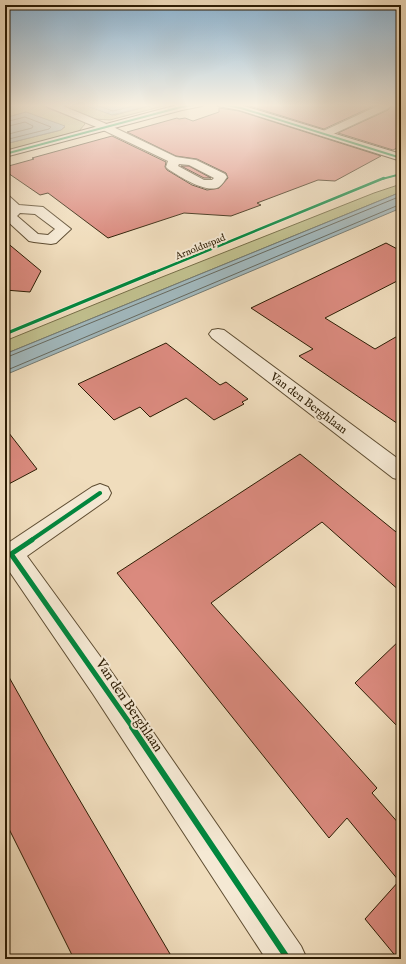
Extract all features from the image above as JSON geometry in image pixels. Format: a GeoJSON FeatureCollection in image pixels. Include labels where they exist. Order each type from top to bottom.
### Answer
{"type":"FeatureCollection","features":[{"type":"Feature","properties":{"kind":"street"},"geometry":{"type":"LineString","coordinates":[[5,154],[23,149]]}},
{"type":"Feature","properties":{"kind":"street"},"geometry":{"type":"LineString","coordinates":[[151,149],[174,160]]}},
{"type":"Feature","properties":{"kind":"street"},"geometry":{"type":"LineString","coordinates":[[376,149],[401,158]]}},
{"type":"Feature","properties":{"kind":"street"},"geometry":{"type":"LineString","coordinates":[[380,149],[401,153]]}},
{"type":"Feature","properties":{"kind":"street"},"geometry":{"type":"LineString","coordinates":[[5,199],[16,209]]}},
{"type":"Feature","properties":{"kind":"street","name":"Van den Berghlaan"},"geometry":{"type":"LineString","coordinates":[[218,334],[401,472]]}},
{"type":"Feature","properties":{"kind":"street","name":"Van den Berghlaan"},"geometry":{"type":"LineString","coordinates":[[100,493],[11,554],[103,684],[288,959]]}},
{"type":"Feature","properties":{"kind":"shaded area"},"geometry":{"type":"Polygon","coordinates":[[[401,184],[401,192],[5,354],[5,341],[157,279],[374,193],[401,184]]]}},
{"type":"Feature","properties":{"kind":"water"},"geometry":{"type":"Polygon","coordinates":[[[401,192],[401,208],[5,375],[5,354],[401,192]]]}},
{"type":"Feature","properties":{"kind":"building"},"geometry":{"type":"Polygon","coordinates":[[[65,149],[139,149],[166,162],[165,167],[167,170],[192,185],[207,190],[219,188],[228,178],[226,173],[197,159],[176,156],[162,149],[359,149],[381,156],[335,181],[318,180],[257,203],[261,205],[231,216],[184,213],[108,238],[48,193],[40,195],[5,171],[5,167],[65,149]]]}},
{"type":"Feature","properties":{"kind":"building"},"geometry":{"type":"Polygon","coordinates":[[[181,166],[189,166],[211,178],[204,178],[181,166]]]}},
{"type":"Feature","properties":{"kind":"building"},"geometry":{"type":"Polygon","coordinates":[[[5,241],[41,271],[30,292],[5,290],[5,241]]]}},
{"type":"Feature","properties":{"kind":"building"},"geometry":{"type":"Polygon","coordinates":[[[386,243],[401,251],[401,279],[325,318],[375,349],[401,334],[401,426],[299,356],[313,349],[251,308],[386,243]]]}},
{"type":"Feature","properties":{"kind":"building"},"geometry":{"type":"Polygon","coordinates":[[[166,343],[220,385],[226,382],[248,399],[242,402],[244,404],[214,420],[186,398],[150,417],[140,407],[114,420],[78,384],[166,343]]]}},
{"type":"Feature","properties":{"kind":"building"},"geometry":{"type":"Polygon","coordinates":[[[5,428],[37,469],[5,486],[5,428]]]}},
{"type":"Feature","properties":{"kind":"building"},"geometry":{"type":"Polygon","coordinates":[[[300,454],[401,536],[401,592],[322,522],[211,603],[377,788],[372,793],[401,826],[401,959],[398,959],[365,919],[399,881],[347,818],[329,838],[117,573],[300,454]]]}},
{"type":"Feature","properties":{"kind":"building"},"geometry":{"type":"Polygon","coordinates":[[[401,639],[401,730],[355,683],[401,639]]]}},
{"type":"Feature","properties":{"kind":"building"},"geometry":{"type":"Polygon","coordinates":[[[5,670],[173,959],[74,959],[5,821],[5,670]]]}},
{"type":"Feature","properties":{"kind":"cycle path"},"geometry":{"type":"LineString","coordinates":[[5,154],[24,149]]}},
{"type":"Feature","properties":{"kind":"cycle path"},"geometry":{"type":"LineString","coordinates":[[372,149],[401,158]]}},
{"type":"Feature","properties":{"kind":"cycle path","name":"Arnolduspad"},"geometry":{"type":"LineString","coordinates":[[5,334],[390,176],[401,174]]}},
{"type":"Feature","properties":{"kind":"cycle path"},"geometry":{"type":"LineString","coordinates":[[100,493],[11,554],[103,684],[288,959]]}}]}
